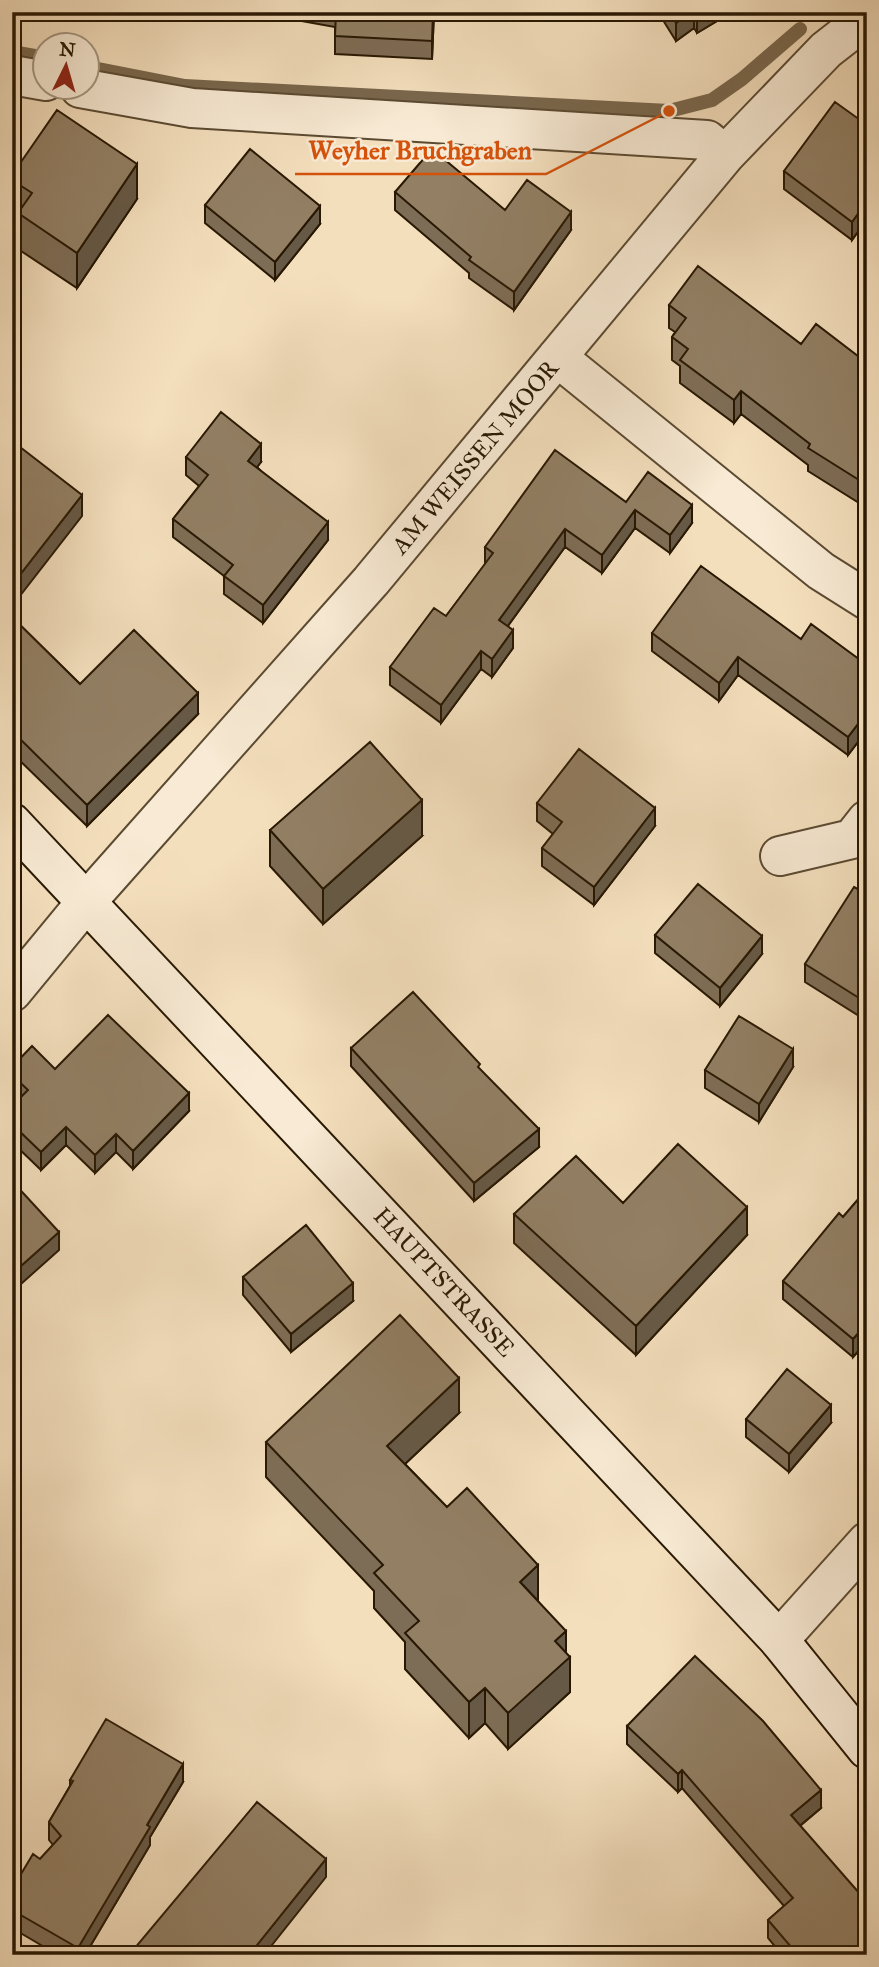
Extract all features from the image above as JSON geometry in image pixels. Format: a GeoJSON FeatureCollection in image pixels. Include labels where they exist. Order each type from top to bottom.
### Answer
{"type":"FeatureCollection","features":[{"type":"Feature","properties":{"kind":"street","name":"AM WEISSEN MOOR"},"geometry":{"type":"LineString","coordinates":[[12,992],[87,901],[371,581],[725,155],[826,50],[867,18]]}},
{"type":"Feature","properties":{"kind":"street"},"geometry":{"type":"LineString","coordinates":[[12,75],[32,79]]}},
{"type":"Feature","properties":{"kind":"street"},"geometry":{"type":"LineString","coordinates":[[102,92],[192,108],[707,141],[725,155]]}},
{"type":"Feature","properties":{"kind":"street"},"geometry":{"type":"LineString","coordinates":[[557,357],[821,571],[867,600]]}},
{"type":"Feature","properties":{"kind":"street"},"geometry":{"type":"LineString","coordinates":[[780,856],[852,839],[867,820]]}},
{"type":"Feature","properties":{"kind":"street","name":"HAUPTSTRASSE"},"geometry":{"type":"LineString","coordinates":[[12,823],[779,1640],[867,1749]]}},
{"type":"Feature","properties":{"kind":"street"},"geometry":{"type":"LineString","coordinates":[[779,1640],[867,1542]]}},
{"type":"Feature","properties":{"kind":"building"},"geometry":{"type":"Polygon","coordinates":[[[336,12],[433,12],[432,41],[335,36],[336,12]]]}},
{"type":"Feature","properties":{"kind":"building"},"geometry":{"type":"Polygon","coordinates":[[[669,12],[691,12],[676,23],[669,12]]]}},
{"type":"Feature","properties":{"kind":"building"},"geometry":{"type":"Polygon","coordinates":[[[835,102],[867,125],[867,201],[852,222],[784,171],[835,102]]]}},
{"type":"Feature","properties":{"kind":"building"},"geometry":{"type":"Polygon","coordinates":[[[57,110],[137,164],[77,253],[18,213],[32,193],[12,180],[12,175],[57,110]]]}},
{"type":"Feature","properties":{"kind":"building"},"geometry":{"type":"Polygon","coordinates":[[[250,149],[320,206],[275,262],[205,205],[250,149]]]}},
{"type":"Feature","properties":{"kind":"building"},"geometry":{"type":"Polygon","coordinates":[[[432,149],[505,210],[527,180],[571,212],[514,292],[469,260],[471,257],[395,192],[432,149]]]}},
{"type":"Feature","properties":{"kind":"building"},"geometry":{"type":"Polygon","coordinates":[[[698,266],[801,344],[816,324],[867,363],[867,485],[808,448],[810,444],[741,391],[734,400],[680,360],[688,349],[672,337],[686,318],[669,305],[698,266]]]}},
{"type":"Feature","properties":{"kind":"building"},"geometry":{"type":"Polygon","coordinates":[[[221,412],[261,444],[248,461],[328,522],[263,605],[224,576],[233,565],[173,519],[208,475],[186,457],[221,412]]]}},
{"type":"Feature","properties":{"kind":"building"},"geometry":{"type":"Polygon","coordinates":[[[20,447],[82,495],[12,585],[12,457],[20,447]]]}},
{"type":"Feature","properties":{"kind":"building"},"geometry":{"type":"Polygon","coordinates":[[[555,450],[626,502],[648,472],[692,505],[670,535],[635,510],[602,555],[565,529],[499,620],[513,630],[492,659],[481,651],[441,705],[390,667],[434,608],[446,616],[493,553],[485,547],[555,450]]]}},
{"type":"Feature","properties":{"kind":"building"},"geometry":{"type":"Polygon","coordinates":[[[701,566],[801,639],[811,624],[867,665],[867,712],[848,737],[738,657],[719,683],[652,633],[701,566]]]}},
{"type":"Feature","properties":{"kind":"building"},"geometry":{"type":"Polygon","coordinates":[[[12,617],[80,684],[134,630],[198,693],[87,805],[12,731],[12,617]]]}},
{"type":"Feature","properties":{"kind":"building"},"geometry":{"type":"Polygon","coordinates":[[[370,742],[422,800],[323,889],[270,830],[370,742]]]}},
{"type":"Feature","properties":{"kind":"building"},"geometry":{"type":"Polygon","coordinates":[[[579,749],[655,808],[594,887],[542,848],[562,822],[537,803],[579,749]]]}},
{"type":"Feature","properties":{"kind":"building"},"geometry":{"type":"Polygon","coordinates":[[[698,884],[762,936],[720,988],[655,935],[698,884]]]}},
{"type":"Feature","properties":{"kind":"building"},"geometry":{"type":"Polygon","coordinates":[[[854,887],[867,894],[867,1003],[805,964],[854,887]]]}},
{"type":"Feature","properties":{"kind":"building"},"geometry":{"type":"Polygon","coordinates":[[[413,992],[480,1064],[478,1067],[539,1129],[474,1183],[351,1048],[413,992]]]}},
{"type":"Feature","properties":{"kind":"building"},"geometry":{"type":"Polygon","coordinates":[[[108,1015],[189,1093],[133,1151],[116,1134],[95,1155],[66,1127],[41,1152],[12,1124],[12,1106],[28,1090],[12,1075],[12,1067],[32,1046],[55,1069],[108,1015]]]}},
{"type":"Feature","properties":{"kind":"building"},"geometry":{"type":"Polygon","coordinates":[[[739,1016],[793,1049],[759,1104],[705,1070],[739,1016]]]}},
{"type":"Feature","properties":{"kind":"building"},"geometry":{"type":"Polygon","coordinates":[[[678,1144],[747,1207],[636,1326],[514,1214],[576,1156],[623,1203],[678,1144]]]}},
{"type":"Feature","properties":{"kind":"building"},"geometry":{"type":"Polygon","coordinates":[[[12,1181],[59,1232],[12,1274],[12,1181]]]}},
{"type":"Feature","properties":{"kind":"building"},"geometry":{"type":"Polygon","coordinates":[[[867,1189],[867,1336],[860,1331],[853,1339],[783,1281],[839,1213],[843,1217],[867,1189]]]}},
{"type":"Feature","properties":{"kind":"building"},"geometry":{"type":"Polygon","coordinates":[[[306,1225],[353,1283],[291,1334],[243,1277],[306,1225]]]}},
{"type":"Feature","properties":{"kind":"building"},"geometry":{"type":"Polygon","coordinates":[[[400,1315],[459,1378],[387,1446],[447,1507],[467,1488],[538,1565],[520,1582],[566,1631],[555,1641],[570,1657],[508,1713],[485,1688],[469,1702],[405,1633],[419,1621],[374,1573],[383,1565],[266,1442],[400,1315]]]}},
{"type":"Feature","properties":{"kind":"building"},"geometry":{"type":"Polygon","coordinates":[[[787,1369],[831,1405],[789,1454],[746,1419],[787,1369]]]}},
{"type":"Feature","properties":{"kind":"building"},"geometry":{"type":"Polygon","coordinates":[[[695,1656],[763,1721],[821,1790],[791,1815],[867,1902],[867,1955],[798,1955],[768,1920],[793,1898],[682,1770],[678,1774],[627,1726],[695,1656]]]}},
{"type":"Feature","properties":{"kind":"building"},"geometry":{"type":"Polygon","coordinates":[[[106,1719],[183,1764],[147,1825],[150,1827],[78,1948],[12,1910],[12,1889],[33,1854],[40,1859],[61,1836],[49,1822],[106,1719]]]}},
{"type":"Feature","properties":{"kind":"building"},"geometry":{"type":"Polygon","coordinates":[[[257,1802],[326,1859],[249,1955],[129,1955],[257,1802]]]}},
{"type":"Feature","properties":{"kind":"waterway"},"geometry":{"type":"LineString","coordinates":[[102,70],[185,86],[669,111],[712,100],[742,79],[800,29]]}},
{"type":"Feature","properties":{"kind":"waterway"},"geometry":{"type":"LineString","coordinates":[[12,52],[32,56]]}},
{"type":"Feature","properties":{"kind":"place","name":"Weyher Bruchgraben"},"geometry":{"type":"Point","coordinates":[669,111]}}]}
